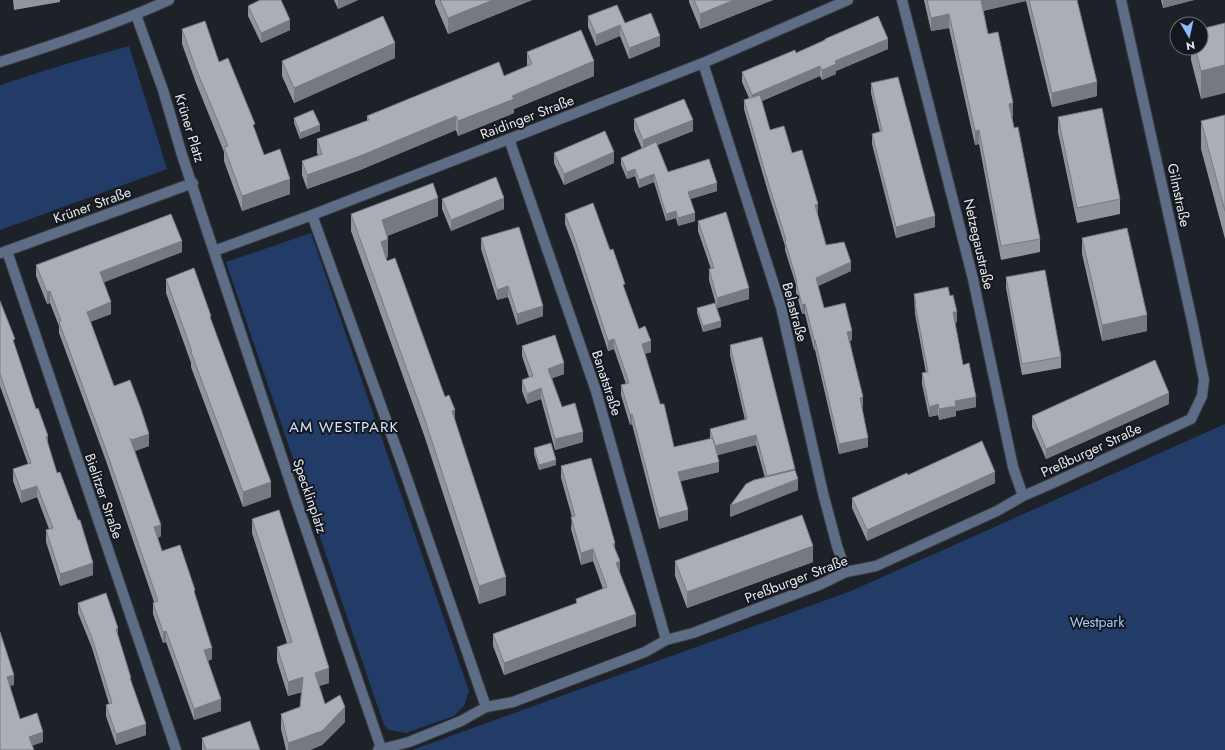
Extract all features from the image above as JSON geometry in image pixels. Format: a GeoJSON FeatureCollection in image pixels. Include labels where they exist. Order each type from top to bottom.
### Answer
{"type":"FeatureCollection","features":[{"type":"Feature","properties":{"kind":"street"},"geometry":{"type":"LineString","coordinates":[[0,62],[71,39],[136,15],[169,0]]}},
{"type":"Feature","properties":{"kind":"street","name":"Raidinger Straße"},"geometry":{"type":"LineString","coordinates":[[214,251],[509,139],[702,62],[848,0]]}},
{"type":"Feature","properties":{"kind":"street","name":"Netzegaustraße"},"geometry":{"type":"LineString","coordinates":[[902,0],[974,279],[1013,467],[1023,496]]}},
{"type":"Feature","properties":{"kind":"street","name":"Gilmstraße"},"geometry":{"type":"LineString","coordinates":[[1121,0],[1204,380],[1202,396]]}},
{"type":"Feature","properties":{"kind":"street","name":"Krüner Platz"},"geometry":{"type":"LineString","coordinates":[[136,15],[163,90],[182,155],[193,183],[214,251]]}},
{"type":"Feature","properties":{"kind":"street","name":"Belastraße"},"geometry":{"type":"LineString","coordinates":[[702,62],[781,307],[823,493],[837,546],[846,572]]}},
{"type":"Feature","properties":{"kind":"street","name":"Banatstraße"},"geometry":{"type":"LineString","coordinates":[[509,139],[596,391],[666,640]]}},
{"type":"Feature","properties":{"kind":"street","name":"Krüner Straße"},"geometry":{"type":"LineString","coordinates":[[3,252],[193,183]]}},
{"type":"Feature","properties":{"kind":"street"},"geometry":{"type":"LineString","coordinates":[[312,215],[402,464],[486,707]]}},
{"type":"Feature","properties":{"kind":"street","name":"Specklinplatz"},"geometry":{"type":"LineString","coordinates":[[214,251],[379,749]]}},
{"type":"Feature","properties":{"kind":"street","name":"Bielitzer Straße"},"geometry":{"type":"LineString","coordinates":[[3,252],[176,750]]}},
{"type":"Feature","properties":{"kind":"street","name":"Preßburger Straße"},"geometry":{"type":"LineString","coordinates":[[379,749],[410,742],[461,721],[486,707],[520,699],[645,652],[666,640],[693,633],[819,586],[846,572],[876,566],[997,511],[1023,496],[1191,419],[1202,396]]}},
{"type":"Feature","properties":{"kind":"green space"},"geometry":{"type":"Polygon","coordinates":[[[129,46],[167,169],[0,230],[0,85],[129,46]]]}},
{"type":"Feature","properties":{"kind":"green space"},"geometry":{"type":"Polygon","coordinates":[[[311,233],[469,691],[464,706],[454,716],[406,733],[389,730],[384,725],[226,262],[311,233]]]}},
{"type":"Feature","properties":{"kind":"green space","name":"Westpark"},"geometry":{"type":"Polygon","coordinates":[[[1225,424],[1225,750],[412,750],[851,591],[1225,424]]]}},
{"type":"Feature","properties":{"kind":"building"},"geometry":{"type":"Polygon","coordinates":[[[260,0],[281,0],[290,20],[261,33],[248,6],[260,0]]]}},
{"type":"Feature","properties":{"kind":"building"},"geometry":{"type":"Polygon","coordinates":[[[440,0],[493,0],[448,18],[440,0]]]}},
{"type":"Feature","properties":{"kind":"building"},"geometry":{"type":"Polygon","coordinates":[[[694,0],[734,0],[700,14],[694,0]]]}},
{"type":"Feature","properties":{"kind":"building"},"geometry":{"type":"Polygon","coordinates":[[[927,0],[981,0],[988,34],[998,32],[1013,103],[1009,104],[1014,128],[1018,127],[1040,239],[1001,246],[979,130],[975,131],[949,14],[931,18],[927,0]]]}},
{"type":"Feature","properties":{"kind":"building"},"geometry":{"type":"Polygon","coordinates":[[[1029,0],[1077,0],[1097,82],[1052,93],[1029,0]]]}},
{"type":"Feature","properties":{"kind":"building"},"geometry":{"type":"Polygon","coordinates":[[[617,5],[625,23],[651,13],[660,36],[629,48],[620,25],[596,35],[588,16],[617,5]]]}},
{"type":"Feature","properties":{"kind":"building"},"geometry":{"type":"Polygon","coordinates":[[[383,16],[395,43],[294,88],[282,61],[383,16]]]}},
{"type":"Feature","properties":{"kind":"building"},"geometry":{"type":"Polygon","coordinates":[[[878,16],[888,39],[835,61],[836,64],[822,70],[820,66],[752,95],[742,72],[795,50],[796,53],[878,16]]]}},
{"type":"Feature","properties":{"kind":"building"},"geometry":{"type":"Polygon","coordinates":[[[205,21],[219,62],[228,58],[255,124],[253,125],[264,155],[280,149],[290,179],[242,196],[224,147],[228,146],[196,69],[182,29],[205,21]]]}},
{"type":"Feature","properties":{"kind":"building"},"geometry":{"type":"Polygon","coordinates":[[[1225,23],[1225,65],[1201,71],[1197,56],[1209,56],[1209,27],[1225,23]]]}},
{"type":"Feature","properties":{"kind":"building"},"geometry":{"type":"Polygon","coordinates":[[[581,30],[594,61],[512,96],[514,99],[458,121],[456,116],[360,156],[307,175],[302,161],[322,154],[317,139],[369,120],[367,116],[499,62],[504,76],[532,64],[527,52],[581,30]]]}},
{"type":"Feature","properties":{"kind":"building"},"geometry":{"type":"Polygon","coordinates":[[[898,77],[935,216],[896,227],[872,134],[882,131],[871,83],[898,77]]]}},
{"type":"Feature","properties":{"kind":"building"},"geometry":{"type":"Polygon","coordinates":[[[760,95],[770,130],[784,126],[792,153],[802,150],[818,204],[815,205],[826,245],[844,242],[851,262],[816,278],[824,308],[845,303],[852,331],[847,332],[863,397],[860,398],[868,438],[839,444],[815,340],[805,304],[802,305],[785,241],[786,240],[744,100],[760,95]]]}},
{"type":"Feature","properties":{"kind":"building"},"geometry":{"type":"Polygon","coordinates":[[[684,99],[693,120],[643,140],[634,119],[684,99]]]}},
{"type":"Feature","properties":{"kind":"building"},"geometry":{"type":"Polygon","coordinates":[[[1102,108],[1120,199],[1077,208],[1058,117],[1102,108]]]}},
{"type":"Feature","properties":{"kind":"building"},"geometry":{"type":"Polygon","coordinates":[[[313,110],[320,125],[300,133],[294,118],[313,110]]]}},
{"type":"Feature","properties":{"kind":"building"},"geometry":{"type":"Polygon","coordinates":[[[1225,115],[1225,211],[1201,121],[1225,115]]]}},
{"type":"Feature","properties":{"kind":"building"},"geometry":{"type":"Polygon","coordinates":[[[605,131],[614,152],[564,174],[554,153],[605,131]]]}},
{"type":"Feature","properties":{"kind":"building"},"geometry":{"type":"Polygon","coordinates":[[[656,142],[668,172],[709,159],[717,183],[688,192],[695,213],[678,218],[676,211],[666,214],[654,174],[639,180],[635,169],[627,172],[621,158],[656,142]]]}},
{"type":"Feature","properties":{"kind":"building"},"geometry":{"type":"Polygon","coordinates":[[[496,177],[504,198],[451,220],[442,199],[496,177]]]}},
{"type":"Feature","properties":{"kind":"building"},"geometry":{"type":"Polygon","coordinates":[[[433,183],[438,198],[382,220],[388,239],[381,242],[387,261],[395,258],[445,397],[449,395],[455,410],[452,411],[506,577],[479,586],[425,420],[351,214],[433,183]]]}},
{"type":"Feature","properties":{"kind":"building"},"geometry":{"type":"Polygon","coordinates":[[[593,203],[610,250],[613,249],[625,284],[623,285],[639,329],[645,326],[651,341],[642,344],[660,404],[664,404],[674,447],[713,438],[719,462],[678,472],[688,510],[659,518],[632,414],[630,415],[621,385],[629,383],[614,339],[608,341],[565,214],[593,203]]]}},
{"type":"Feature","properties":{"kind":"building"},"geometry":{"type":"Polygon","coordinates":[[[726,212],[749,288],[717,298],[709,269],[714,268],[698,221],[726,212]]]}},
{"type":"Feature","properties":{"kind":"building"},"geometry":{"type":"Polygon","coordinates":[[[171,214],[182,241],[100,272],[111,302],[87,312],[114,386],[130,380],[141,409],[149,434],[132,440],[130,438],[161,525],[154,527],[162,551],[180,545],[212,648],[204,650],[221,699],[194,709],[166,631],[163,632],[153,603],[158,601],[106,450],[59,322],[61,321],[50,291],[47,292],[36,265],[171,214]]]}},
{"type":"Feature","properties":{"kind":"building"},"geometry":{"type":"Polygon","coordinates":[[[519,227],[543,306],[517,314],[508,286],[497,290],[481,238],[519,227]]]}},
{"type":"Feature","properties":{"kind":"building"},"geometry":{"type":"Polygon","coordinates":[[[1127,228],[1147,315],[1102,325],[1082,238],[1127,228]]]}},
{"type":"Feature","properties":{"kind":"building"},"geometry":{"type":"Polygon","coordinates":[[[194,268],[211,316],[210,317],[271,482],[243,492],[191,352],[166,279],[194,268]]]}},
{"type":"Feature","properties":{"kind":"building"},"geometry":{"type":"Polygon","coordinates":[[[1045,270],[1061,357],[1022,364],[1006,277],[1045,270]]]}},
{"type":"Feature","properties":{"kind":"building"},"geometry":{"type":"Polygon","coordinates":[[[948,287],[950,296],[953,295],[957,312],[953,312],[963,365],[969,363],[976,397],[955,401],[956,406],[939,409],[938,404],[929,407],[922,373],[928,372],[914,294],[948,287]]]}},
{"type":"Feature","properties":{"kind":"building"},"geometry":{"type":"Polygon","coordinates":[[[0,301],[15,339],[13,340],[36,409],[38,408],[48,436],[46,437],[57,473],[60,472],[78,520],[80,520],[93,563],[60,574],[46,530],[53,528],[37,486],[21,491],[13,469],[31,463],[0,374],[0,301]]]}},
{"type":"Feature","properties":{"kind":"building"},"geometry":{"type":"Polygon","coordinates":[[[715,303],[721,321],[703,326],[697,308],[715,303]]]}},
{"type":"Feature","properties":{"kind":"building"},"geometry":{"type":"Polygon","coordinates":[[[555,335],[564,363],[548,369],[562,407],[575,403],[583,432],[555,439],[541,388],[527,394],[522,380],[533,376],[522,346],[555,335]]]}},
{"type":"Feature","properties":{"kind":"building"},"geometry":{"type":"Polygon","coordinates":[[[762,337],[795,469],[767,476],[756,435],[715,446],[710,429],[747,419],[730,345],[762,337]]]}},
{"type":"Feature","properties":{"kind":"building"},"geometry":{"type":"Polygon","coordinates":[[[1155,360],[1169,393],[1046,449],[1032,416],[1155,360]]]}},
{"type":"Feature","properties":{"kind":"building"},"geometry":{"type":"Polygon","coordinates":[[[982,441],[995,472],[867,530],[852,498],[907,473],[908,475],[982,441]]]}},
{"type":"Feature","properties":{"kind":"building"},"geometry":{"type":"Polygon","coordinates":[[[551,443],[556,460],[539,465],[534,448],[551,443]]]}},
{"type":"Feature","properties":{"kind":"building"},"geometry":{"type":"Polygon","coordinates":[[[591,458],[615,543],[613,544],[620,561],[616,563],[636,614],[504,663],[493,634],[577,603],[576,599],[607,587],[593,549],[581,553],[571,517],[575,516],[561,466],[591,458]]]}},
{"type":"Feature","properties":{"kind":"building"},"geometry":{"type":"Polygon","coordinates":[[[795,470],[798,479],[730,506],[746,484],[754,480],[795,470]]]}},
{"type":"Feature","properties":{"kind":"building"},"geometry":{"type":"Polygon","coordinates":[[[279,510],[329,668],[315,673],[325,704],[340,695],[345,707],[322,731],[288,743],[281,714],[300,707],[303,677],[288,682],[277,647],[292,642],[252,519],[279,510]]]}},
{"type":"Feature","properties":{"kind":"building"},"geometry":{"type":"Polygon","coordinates":[[[802,515],[813,546],[687,592],[675,561],[802,515]]]}},
{"type":"Feature","properties":{"kind":"building"},"geometry":{"type":"Polygon","coordinates":[[[106,593],[118,628],[116,629],[130,678],[146,724],[116,734],[106,705],[112,703],[92,638],[78,603],[106,593]]]}},
{"type":"Feature","properties":{"kind":"building"},"geometry":{"type":"Polygon","coordinates":[[[0,632],[14,675],[7,677],[20,719],[37,713],[43,732],[29,737],[34,750],[0,750],[0,632]]]}},
{"type":"Feature","properties":{"kind":"building"},"geometry":{"type":"Polygon","coordinates":[[[250,721],[260,750],[206,750],[202,738],[250,721]]]}},
{"type":"Feature","properties":{"kind":"district","name":"AM WESTPARK"},"geometry":{"type":"Point","coordinates":[344,427]}}]}
